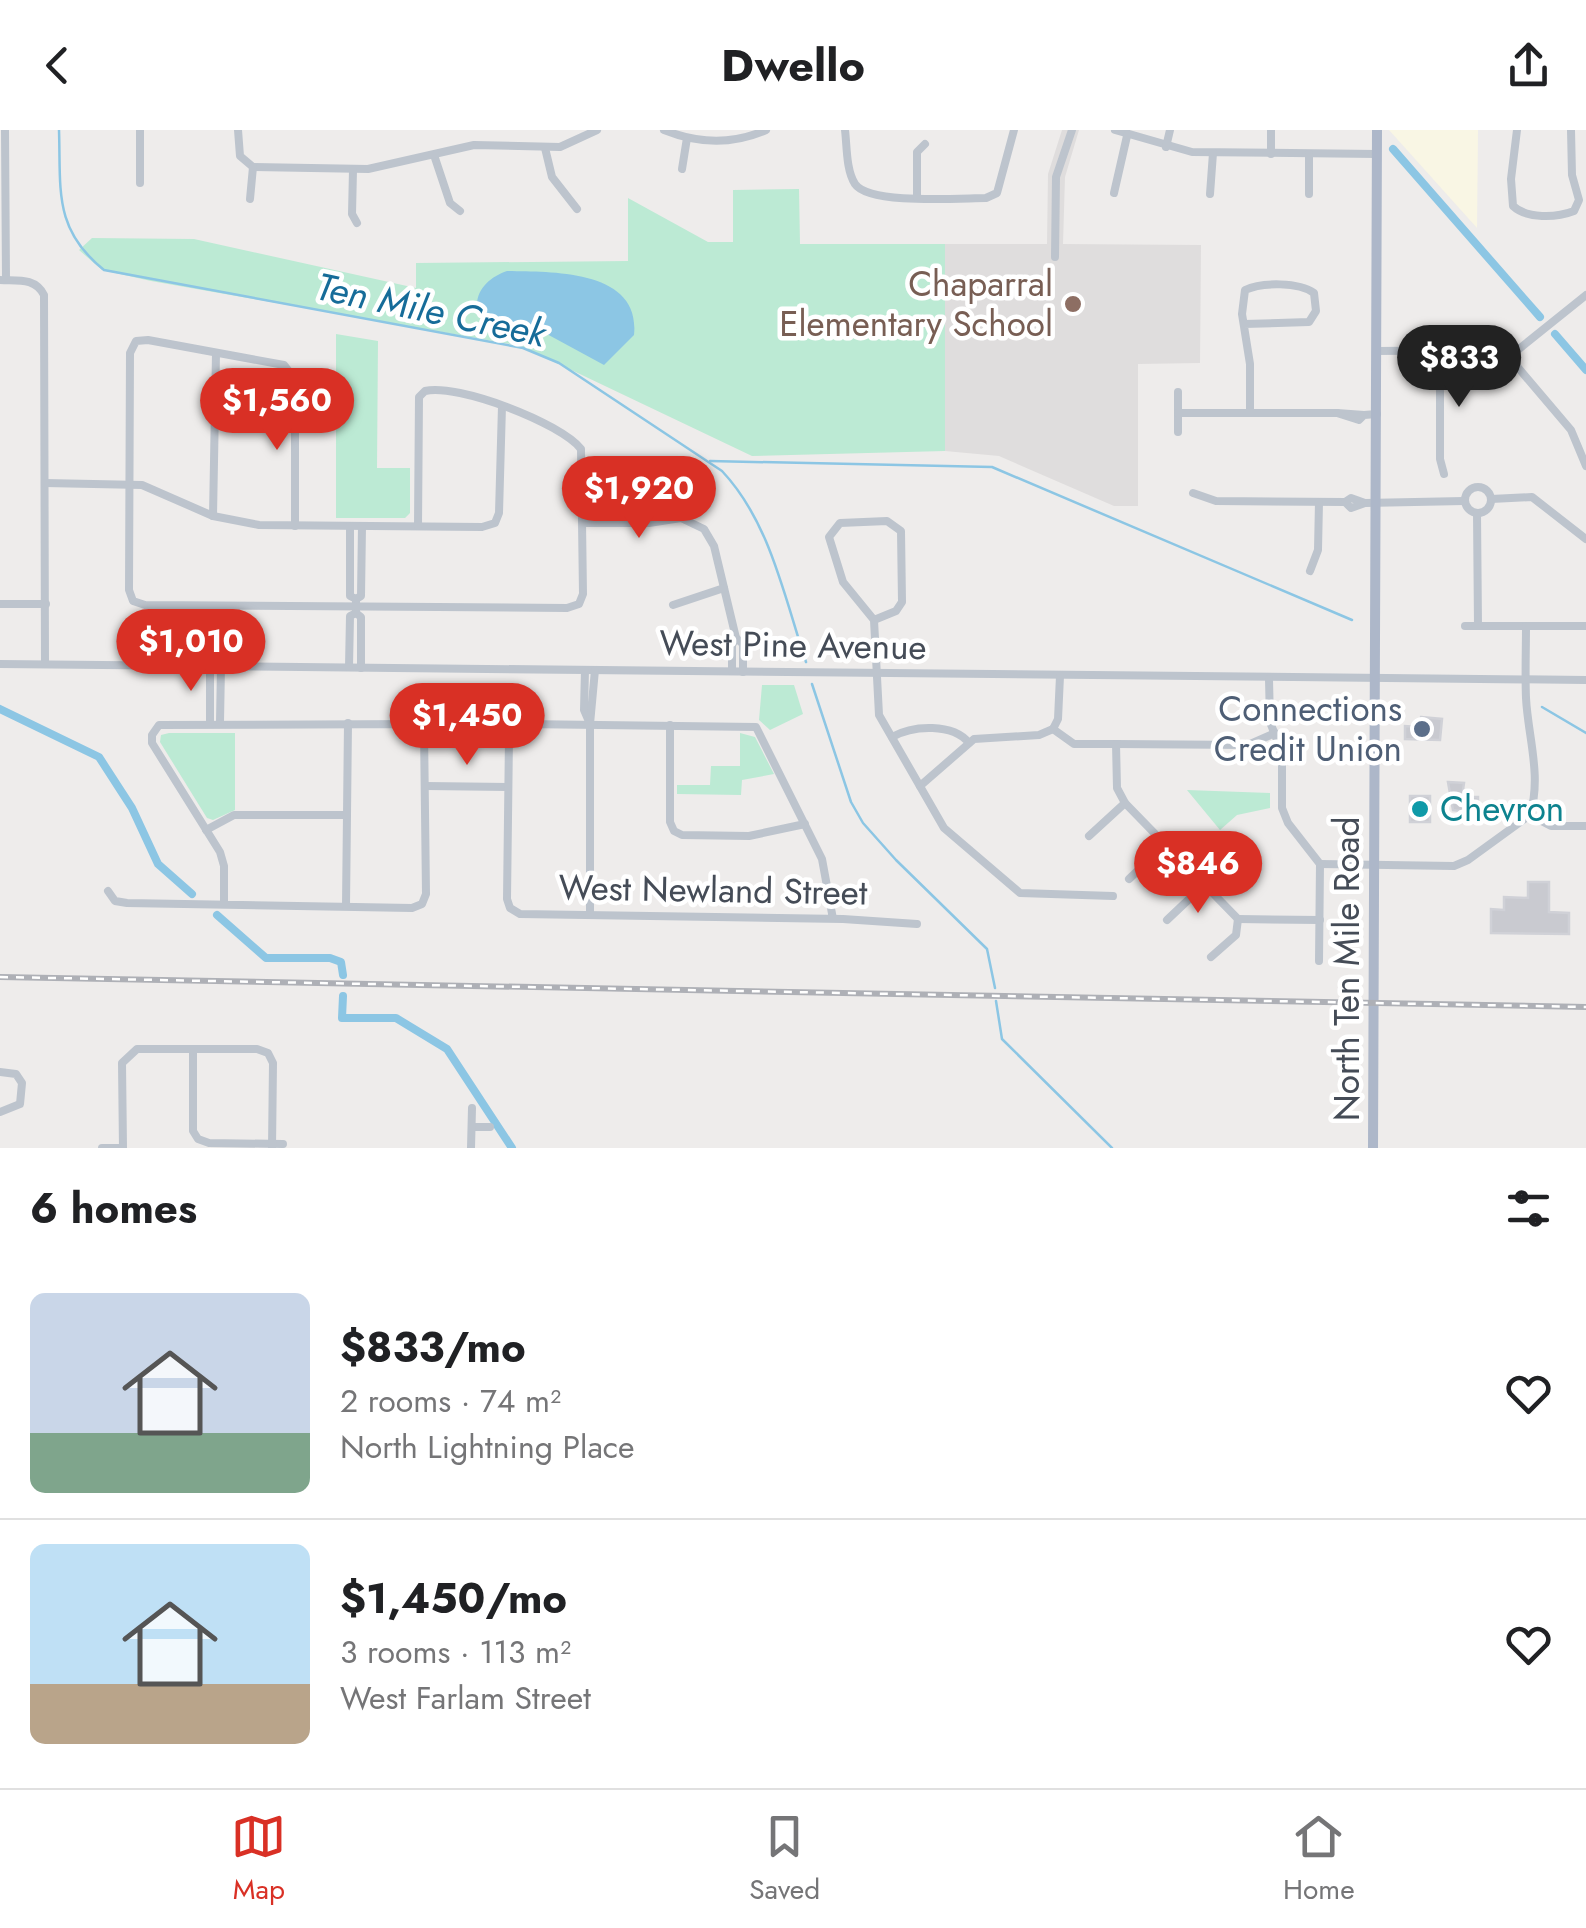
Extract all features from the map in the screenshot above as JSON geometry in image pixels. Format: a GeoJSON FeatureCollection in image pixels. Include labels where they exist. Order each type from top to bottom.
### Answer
{"type":"FeatureCollection","features":[{"type":"Feature","properties":{"kind":"main road","name":"North Ten Mile Road"},"geometry":{"type":"LineString","coordinates":[[1373,1148],[1376,680],[1371,501],[1377,414],[1377,130]]}},
{"type":"Feature","properties":{"kind":"street"},"geometry":{"type":"LineString","coordinates":[[5,130],[3,280],[28,281],[39,286],[44,294],[45,664]]}},
{"type":"Feature","properties":{"kind":"street"},"geometry":{"type":"LineString","coordinates":[[140,130],[140,182]]}},
{"type":"Feature","properties":{"kind":"street"},"geometry":{"type":"LineString","coordinates":[[238,130],[240,156],[253,167],[353,170],[474,145],[545,148],[576,142],[597,130]]}},
{"type":"Feature","properties":{"kind":"street"},"geometry":{"type":"LineString","coordinates":[[664,130],[687,138],[734,140],[766,130]]}},
{"type":"Feature","properties":{"kind":"street"},"geometry":{"type":"LineString","coordinates":[[845,130],[858,188],[880,196],[986,198],[997,193],[1014,130]]}},
{"type":"Feature","properties":{"kind":"street"},"geometry":{"type":"LineString","coordinates":[[1055,257],[1056,177],[1072,130]]}},
{"type":"Feature","properties":{"kind":"street"},"geometry":{"type":"LineString","coordinates":[[1115,130],[1166,148],[1213,154],[1377,154]]}},
{"type":"Feature","properties":{"kind":"street"},"geometry":{"type":"LineString","coordinates":[[1166,148],[1170,130]]}},
{"type":"Feature","properties":{"kind":"street"},"geometry":{"type":"LineString","coordinates":[[1271,130],[1271,154]]}},
{"type":"Feature","properties":{"kind":"street"},"geometry":{"type":"LineString","coordinates":[[1517,130],[1511,201],[1517,211],[1562,215],[1574,211],[1579,200],[1571,166],[1572,130]]}},
{"type":"Feature","properties":{"kind":"street"},"geometry":{"type":"LineString","coordinates":[[1114,194],[1127,136]]}},
{"type":"Feature","properties":{"kind":"street"},"geometry":{"type":"LineString","coordinates":[[682,169],[687,138]]}},
{"type":"Feature","properties":{"kind":"street"},"geometry":{"type":"LineString","coordinates":[[918,197],[917,152],[925,144]]}},
{"type":"Feature","properties":{"kind":"street"},"geometry":{"type":"LineString","coordinates":[[545,148],[552,177],[577,209]]}},
{"type":"Feature","properties":{"kind":"street"},"geometry":{"type":"LineString","coordinates":[[434,154],[450,203],[460,211]]}},
{"type":"Feature","properties":{"kind":"street"},"geometry":{"type":"LineString","coordinates":[[1210,194],[1213,154]]}},
{"type":"Feature","properties":{"kind":"street"},"geometry":{"type":"LineString","coordinates":[[1309,154],[1309,194]]}},
{"type":"Feature","properties":{"kind":"street"},"geometry":{"type":"LineString","coordinates":[[250,199],[253,167]]}},
{"type":"Feature","properties":{"kind":"street"},"geometry":{"type":"LineString","coordinates":[[353,170],[352,214],[357,223]]}},
{"type":"Feature","properties":{"kind":"street"},"geometry":{"type":"LineString","coordinates":[[1244,324],[1303,324],[1312,319],[1316,298],[1312,290],[1303,286],[1254,286],[1245,290],[1244,324],[1250,364],[1250,413]]}},
{"type":"Feature","properties":{"kind":"street"},"geometry":{"type":"LineString","coordinates":[[1509,358],[1586,295]]}},
{"type":"Feature","properties":{"kind":"street"},"geometry":{"type":"LineString","coordinates":[[295,526],[296,379],[292,370],[284,364],[136,341],[130,353],[129,590],[133,601],[145,605],[567,608],[579,604],[583,594],[581,450],[569,436],[502,406],[442,390],[425,391],[419,398],[418,526]]}},
{"type":"Feature","properties":{"kind":"street"},"geometry":{"type":"LineString","coordinates":[[1440,350],[1440,458],[1444,474]]}},
{"type":"Feature","properties":{"kind":"street"},"geometry":{"type":"LineString","coordinates":[[1377,351],[1488,350],[1509,358],[1571,430],[1586,466]]}},
{"type":"Feature","properties":{"kind":"street"},"geometry":{"type":"LineString","coordinates":[[213,516],[216,352]]}},
{"type":"Feature","properties":{"kind":"street"},"geometry":{"type":"LineString","coordinates":[[1178,392],[1178,432]]}},
{"type":"Feature","properties":{"kind":"street"},"geometry":{"type":"LineString","coordinates":[[46,483],[152,488],[213,516],[259,525],[482,527],[495,523],[499,514],[502,406]]}},
{"type":"Feature","properties":{"kind":"street"},"geometry":{"type":"LineString","coordinates":[[1178,413],[1377,414]]}},
{"type":"Feature","properties":{"kind":"street"},"geometry":{"type":"LineString","coordinates":[[1464,501],[1470,490],[1479,487],[1491,499],[1532,497],[1586,539]]}},
{"type":"Feature","properties":{"kind":"street"},"geometry":{"type":"LineString","coordinates":[[1192,494],[1216,501],[1464,501]]}},
{"type":"Feature","properties":{"kind":"street"},"geometry":{"type":"LineString","coordinates":[[1478,513],[1489,507],[1491,499]]}},
{"type":"Feature","properties":{"kind":"street"},"geometry":{"type":"LineString","coordinates":[[1464,501],[1467,508],[1478,513]]}},
{"type":"Feature","properties":{"kind":"street"},"geometry":{"type":"LineString","coordinates":[[1310,570],[1318,550],[1319,502]]}},
{"type":"Feature","properties":{"kind":"street"},"geometry":{"type":"LineString","coordinates":[[1478,513],[1478,626]]}},
{"type":"Feature","properties":{"kind":"street"},"geometry":{"type":"LineString","coordinates":[[583,523],[681,518],[704,529],[714,546],[736,638],[743,644],[743,672]]}},
{"type":"Feature","properties":{"kind":"street"},"geometry":{"type":"LineString","coordinates":[[874,620],[896,611],[902,602],[902,536],[898,526],[886,521],[845,522],[832,530],[830,542],[843,582],[874,620],[876,708],[952,837],[1020,893],[1112,896]]}},
{"type":"Feature","properties":{"kind":"street"},"geometry":{"type":"LineString","coordinates":[[350,526],[350,596],[361,617],[361,668]]}},
{"type":"Feature","properties":{"kind":"street"},"geometry":{"type":"LineString","coordinates":[[349,668],[350,616],[361,596],[362,526]]}},
{"type":"Feature","properties":{"kind":"street"},"geometry":{"type":"LineString","coordinates":[[673,606],[724,588]]}},
{"type":"Feature","properties":{"kind":"street"},"geometry":{"type":"LineString","coordinates":[[0,604],[46,604]]}},
{"type":"Feature","properties":{"kind":"street"},"geometry":{"type":"LineString","coordinates":[[1464,626],[1586,626]]}},
{"type":"Feature","properties":{"kind":"street"},"geometry":{"type":"LineString","coordinates":[[1320,864],[1461,864],[1530,815],[1534,803],[1534,740],[1526,679],[1526,626]]}},
{"type":"Feature","properties":{"kind":"street"},"geometry":{"type":"LineString","coordinates":[[732,672],[732,645],[736,638]]}},
{"type":"Feature","properties":{"kind":"street","name":"West Pine Avenue"},"geometry":{"type":"LineString","coordinates":[[0,664],[1586,680]]}},
{"type":"Feature","properties":{"kind":"street"},"geometry":{"type":"LineString","coordinates":[[210,666],[215,722]]}},
{"type":"Feature","properties":{"kind":"street"},"geometry":{"type":"LineString","coordinates":[[215,722],[221,666]]}},
{"type":"Feature","properties":{"kind":"street"},"geometry":{"type":"LineString","coordinates":[[590,670],[584,710],[590,724],[590,915]]}},
{"type":"Feature","properties":{"kind":"street"},"geometry":{"type":"LineString","coordinates":[[920,786],[969,743],[988,736],[1039,735],[1053,730],[1058,719],[1060,676]]}},
{"type":"Feature","properties":{"kind":"street"},"geometry":{"type":"LineString","coordinates":[[1269,678],[1270,713],[1282,753],[1284,816],[1320,864],[1319,961]]}},
{"type":"Feature","properties":{"kind":"street"},"geometry":{"type":"LineString","coordinates":[[108,892],[115,900],[126,902],[412,908],[422,904],[426,894],[427,735],[418,724],[165,722],[154,730],[152,743],[223,860],[224,904]]}},
{"type":"Feature","properties":{"kind":"street"},"geometry":{"type":"LineString","coordinates":[[346,906],[348,723]]}},
{"type":"Feature","properties":{"kind":"street"},"geometry":{"type":"LineString","coordinates":[[426,786],[508,787],[512,728],[522,724],[756,727],[822,859],[833,919]]}},
{"type":"Feature","properties":{"kind":"street"},"geometry":{"type":"LineString","coordinates":[[670,725],[670,822],[674,831],[682,835],[749,836],[805,824]]}},
{"type":"Feature","properties":{"kind":"street"},"geometry":{"type":"LineString","coordinates":[[892,737],[910,730],[952,730],[969,743]]}},
{"type":"Feature","properties":{"kind":"street"},"geometry":{"type":"LineString","coordinates":[[1053,730],[1074,744],[1248,745],[1275,733]]}},
{"type":"Feature","properties":{"kind":"street"},"geometry":{"type":"LineString","coordinates":[[1116,744],[1118,788],[1126,803],[1238,919],[1320,920]]}},
{"type":"Feature","properties":{"kind":"street","name":"West Newland Street"},"geometry":{"type":"LineString","coordinates":[[508,787],[510,908],[520,914],[917,924]]}},
{"type":"Feature","properties":{"kind":"street"},"geometry":{"type":"LineString","coordinates":[[1090,836],[1126,803]]}},
{"type":"Feature","properties":{"kind":"street"},"geometry":{"type":"LineString","coordinates":[[206,830],[234,814],[347,814]]}},
{"type":"Feature","properties":{"kind":"street"},"geometry":{"type":"LineString","coordinates":[[1530,815],[1550,826],[1586,826]]}},
{"type":"Feature","properties":{"kind":"street"},"geometry":{"type":"LineString","coordinates":[[1129,879],[1164,845]]}},
{"type":"Feature","properties":{"kind":"street"},"geometry":{"type":"LineString","coordinates":[[1167,920],[1204,886]]}},
{"type":"Feature","properties":{"kind":"street"},"geometry":{"type":"LineString","coordinates":[[1212,957],[1236,935],[1238,919]]}},
{"type":"Feature","properties":{"kind":"street"},"geometry":{"type":"LineString","coordinates":[[102,1148],[122,1148],[122,1063],[137,1049],[257,1049],[268,1053],[272,1064],[272,1146]]}},
{"type":"Feature","properties":{"kind":"street"},"geometry":{"type":"LineString","coordinates":[[193,1049],[193,1131],[198,1139],[209,1143],[283,1144]]}},
{"type":"Feature","properties":{"kind":"street"},"geometry":{"type":"LineString","coordinates":[[0,1072],[19,1077],[22,1086],[20,1104],[0,1112]]}},
{"type":"Feature","properties":{"kind":"street"},"geometry":{"type":"LineString","coordinates":[[472,1108],[472,1148]]}},
{"type":"Feature","properties":{"kind":"street"},"geometry":{"type":"LineString","coordinates":[[472,1127],[490,1127]]}},
{"type":"Feature","properties":{"kind":"shaded area","name":"Chaparral Elementary School"},"geometry":{"type":"Polygon","coordinates":[[[1062,130],[1079,130],[1065,177],[1063,244],[1201,245],[1200,363],[1138,364],[1138,506],[1114,506],[999,456],[945,451],[945,244],[1047,244],[1048,174],[1062,130]]]}},
{"type":"Feature","properties":{"kind":"shaded area"},"geometry":{"type":"Polygon","coordinates":[[[1389,130],[1478,130],[1477,228],[1389,130]]]}},
{"type":"Feature","properties":{"kind":"green space"},"geometry":{"type":"Polygon","coordinates":[[[799,189],[800,244],[945,244],[945,451],[752,456],[521,346],[151,281],[102,270],[79,250],[92,238],[194,239],[416,288],[416,263],[628,261],[628,198],[708,242],[733,242],[733,190],[799,189]]]}},
{"type":"Feature","properties":{"kind":"green space"},"geometry":{"type":"Polygon","coordinates":[[[336,334],[378,341],[377,468],[410,468],[410,513],[405,518],[336,518],[336,334]]]}},
{"type":"Feature","properties":{"kind":"green space"},"geometry":{"type":"Polygon","coordinates":[[[762,685],[794,685],[803,714],[770,730],[759,720],[762,685]]]}},
{"type":"Feature","properties":{"kind":"green space"},"geometry":{"type":"Polygon","coordinates":[[[235,733],[235,810],[213,820],[207,818],[160,742],[161,735],[235,733]]]}},
{"type":"Feature","properties":{"kind":"green space"},"geometry":{"type":"Polygon","coordinates":[[[740,733],[755,737],[774,774],[742,780],[741,795],[677,794],[677,785],[710,785],[711,766],[740,766],[740,733]]]}},
{"type":"Feature","properties":{"kind":"green space"},"geometry":{"type":"Polygon","coordinates":[[[1187,790],[1270,793],[1270,808],[1237,815],[1220,830],[1187,790]]]}},
{"type":"Feature","properties":{"kind":"water"},"geometry":{"type":"Polygon","coordinates":[[[507,271],[568,274],[608,286],[623,297],[632,313],[634,335],[604,365],[545,333],[478,312],[478,298],[484,286],[507,271]]]}},
{"type":"Feature","properties":{"kind":"building","name":"Connections Credit Union"},"geometry":{"type":"Polygon","coordinates":[[[1421,717],[1442,719],[1440,740],[1405,739],[1405,726],[1419,727],[1421,717]]]}},
{"type":"Feature","properties":{"kind":"building"},"geometry":{"type":"Polygon","coordinates":[[[1448,782],[1464,783],[1463,790],[1471,790],[1471,797],[1478,797],[1478,813],[1453,810],[1448,782]]]}},
{"type":"Feature","properties":{"kind":"building","name":"Chevron"},"geometry":{"type":"Polygon","coordinates":[[[1410,796],[1430,796],[1430,822],[1410,822],[1410,796]]]}},
{"type":"Feature","properties":{"kind":"building"},"geometry":{"type":"Polygon","coordinates":[[[1528,882],[1549,882],[1549,912],[1569,913],[1569,934],[1491,933],[1491,909],[1504,910],[1504,897],[1528,898],[1528,882]]]}},
{"type":"Feature","properties":{"kind":"waterway","name":"Ten Mile Creek"},"geometry":{"type":"LineString","coordinates":[[59,130],[61,190],[68,224],[88,255],[104,270],[523,348],[559,363],[722,471],[764,536],[806,662]]}},
{"type":"Feature","properties":{"kind":"waterway"},"geometry":{"type":"LineString","coordinates":[[1393,149],[1540,317]]}},
{"type":"Feature","properties":{"kind":"waterway"},"geometry":{"type":"LineString","coordinates":[[1555,334],[1586,370]]}},
{"type":"Feature","properties":{"kind":"waterway"},"geometry":{"type":"LineString","coordinates":[[710,461],[992,467],[1352,620]]}},
{"type":"Feature","properties":{"kind":"waterway","name":"Ten Mile Creek"},"geometry":{"type":"LineString","coordinates":[[812,684],[851,802],[863,823],[987,949],[995,988]]}},
{"type":"Feature","properties":{"kind":"waterway"},"geometry":{"type":"LineString","coordinates":[[1542,707],[1586,733]]}},
{"type":"Feature","properties":{"kind":"waterway"},"geometry":{"type":"LineString","coordinates":[[0,709],[99,757],[132,808],[158,864],[192,894]]}},
{"type":"Feature","properties":{"kind":"waterway"},"geometry":{"type":"LineString","coordinates":[[217,915],[266,958],[330,958],[341,962],[343,975]]}},
{"type":"Feature","properties":{"kind":"waterway"},"geometry":{"type":"LineString","coordinates":[[343,996],[342,1018],[396,1018],[447,1049],[512,1148]]}},
{"type":"Feature","properties":{"kind":"waterway","name":"Ten Mile Creek"},"geometry":{"type":"LineString","coordinates":[[996,1001],[1002,1039],[1112,1148]]}},
{"type":"Feature","properties":{"kind":"railway"},"geometry":{"type":"LineString","coordinates":[[0,977],[1586,1007]]}},
{"type":"Feature","properties":{"kind":"place","name":"Chaparral Elementary School"},"geometry":{"type":"Point","coordinates":[1073,304]}},
{"type":"Feature","properties":{"kind":"place","name":"Connections Credit Union"},"geometry":{"type":"Point","coordinates":[1422,729]}},
{"type":"Feature","properties":{"kind":"place","name":"Chevron"},"geometry":{"type":"Point","coordinates":[1420,809]}}]}
